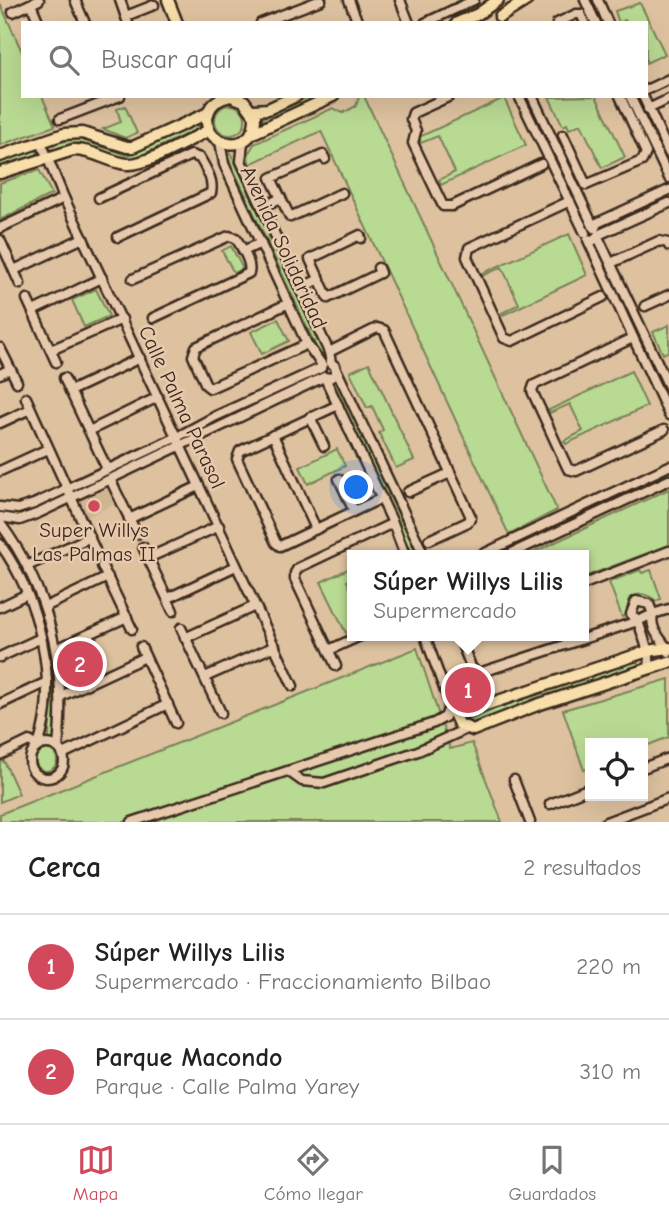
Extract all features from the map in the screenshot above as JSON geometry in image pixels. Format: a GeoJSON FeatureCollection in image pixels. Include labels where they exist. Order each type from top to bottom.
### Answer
{"type":"FeatureCollection","features":[{"type":"Feature","properties":{"kind":"main road"},"geometry":{"type":"LineString","coordinates":[[168,0],[176,21]]}},
{"type":"Feature","properties":{"kind":"main road"},"geometry":{"type":"LineString","coordinates":[[478,18],[498,0]]}},
{"type":"Feature","properties":{"kind":"main road"},"geometry":{"type":"LineString","coordinates":[[488,8],[496,11],[500,20],[527,0]]}},
{"type":"Feature","properties":{"kind":"main road"},"geometry":{"type":"LineString","coordinates":[[207,98],[210,110],[209,130],[220,142],[235,144],[329,98]]}},
{"type":"Feature","properties":{"kind":"main road"},"geometry":{"type":"LineString","coordinates":[[0,156],[75,133],[133,147],[210,110],[224,98]]}},
{"type":"Feature","properties":{"kind":"main road"},"geometry":{"type":"LineString","coordinates":[[236,98],[253,110],[255,122],[247,138]]}},
{"type":"Feature","properties":{"kind":"main road"},"geometry":{"type":"LineString","coordinates":[[253,110],[273,100]]}},
{"type":"Feature","properties":{"kind":"main road"},"geometry":{"type":"LineString","coordinates":[[0,173],[65,151],[81,149],[119,162],[135,164],[209,130]]}},
{"type":"Feature","properties":{"kind":"main road"},"geometry":{"type":"LineString","coordinates":[[450,705],[462,713],[648,651],[669,649]]}},
{"type":"Feature","properties":{"kind":"main road"},"geometry":{"type":"LineString","coordinates":[[450,705],[459,724],[473,730],[669,662]]}},
{"type":"Feature","properties":{"kind":"street"},"geometry":{"type":"LineString","coordinates":[[75,0],[84,21]]}},
{"type":"Feature","properties":{"kind":"street"},"geometry":{"type":"LineString","coordinates":[[120,0],[127,19],[154,5]]}},
{"type":"Feature","properties":{"kind":"street"},"geometry":{"type":"LineString","coordinates":[[266,21],[321,0]]}},
{"type":"Feature","properties":{"kind":"street"},"geometry":{"type":"LineString","coordinates":[[348,0],[357,21]]}},
{"type":"Feature","properties":{"kind":"street"},"geometry":{"type":"LineString","coordinates":[[400,0],[408,21]]}},
{"type":"Feature","properties":{"kind":"street"},"geometry":{"type":"LineString","coordinates":[[429,21],[474,0]]}},
{"type":"Feature","properties":{"kind":"street"},"geometry":{"type":"LineString","coordinates":[[585,0],[595,21]]}},
{"type":"Feature","properties":{"kind":"street"},"geometry":{"type":"LineString","coordinates":[[598,0],[607,21]]}},
{"type":"Feature","properties":{"kind":"street"},"geometry":{"type":"LineString","coordinates":[[13,12],[35,2],[39,21]]}},
{"type":"Feature","properties":{"kind":"street"},"geometry":{"type":"LineString","coordinates":[[561,21],[576,13],[581,14],[584,21]]}},
{"type":"Feature","properties":{"kind":"street"},"geometry":{"type":"LineString","coordinates":[[648,89],[669,79]]}},
{"type":"Feature","properties":{"kind":"street"},"geometry":{"type":"LineString","coordinates":[[60,119],[115,98]]}},
{"type":"Feature","properties":{"kind":"street"},"geometry":{"type":"LineString","coordinates":[[446,98],[413,113],[411,119],[416,131],[413,142],[442,211],[541,164]]}},
{"type":"Feature","properties":{"kind":"street"},"geometry":{"type":"LineString","coordinates":[[520,98],[567,202],[614,262],[669,387]]}},
{"type":"Feature","properties":{"kind":"street"},"geometry":{"type":"LineString","coordinates":[[533,98],[593,234],[630,340],[669,415]]}},
{"type":"Feature","properties":{"kind":"street"},"geometry":{"type":"LineString","coordinates":[[563,135],[586,185],[642,161],[646,153],[621,98]]}},
{"type":"Feature","properties":{"kind":"street"},"geometry":{"type":"LineString","coordinates":[[632,98],[669,178]]}},
{"type":"Feature","properties":{"kind":"street"},"geometry":{"type":"LineString","coordinates":[[644,98],[669,153]]}},
{"type":"Feature","properties":{"kind":"street"},"geometry":{"type":"LineString","coordinates":[[651,108],[669,99]]}},
{"type":"Feature","properties":{"kind":"street","name":"Avenida Solidaridad"},"geometry":{"type":"LineString","coordinates":[[247,138],[241,160],[266,205],[329,352],[331,363]]}},
{"type":"Feature","properties":{"kind":"street","name":"Calle Palma Parasol"},"geometry":{"type":"LineString","coordinates":[[41,142],[64,198],[293,686]]}},
{"type":"Feature","properties":{"kind":"street","name":"Avenida Solidaridad"},"geometry":{"type":"LineString","coordinates":[[220,142],[215,168],[257,245],[304,345],[323,372],[334,407],[378,500],[393,523],[403,550]]}},
{"type":"Feature","properties":{"kind":"street"},"geometry":{"type":"LineString","coordinates":[[99,198],[191,155],[215,168],[211,193],[118,237]]}},
{"type":"Feature","properties":{"kind":"street"},"geometry":{"type":"LineString","coordinates":[[325,159],[323,155],[269,179],[281,198],[288,218],[342,193]]}},
{"type":"Feature","properties":{"kind":"street"},"geometry":{"type":"LineString","coordinates":[[593,234],[597,223],[669,190]]}},
{"type":"Feature","properties":{"kind":"street"},"geometry":{"type":"LineString","coordinates":[[0,228],[64,198]]}},
{"type":"Feature","properties":{"kind":"street"},"geometry":{"type":"LineString","coordinates":[[266,205],[281,198]]}},
{"type":"Feature","properties":{"kind":"street"},"geometry":{"type":"LineString","coordinates":[[567,202],[470,248],[467,257],[504,338],[512,341],[603,298]]}},
{"type":"Feature","properties":{"kind":"street"},"geometry":{"type":"LineString","coordinates":[[593,234],[669,203]]}},
{"type":"Feature","properties":{"kind":"street"},"geometry":{"type":"LineString","coordinates":[[361,238],[360,235],[306,261],[320,279],[326,299],[380,273],[378,268]]}},
{"type":"Feature","properties":{"kind":"street"},"geometry":{"type":"LineString","coordinates":[[134,279],[229,236],[236,239],[243,251],[250,267],[249,274],[153,318]]}},
{"type":"Feature","properties":{"kind":"street"},"geometry":{"type":"LineString","coordinates":[[14,270],[83,238]]}},
{"type":"Feature","properties":{"kind":"street"},"geometry":{"type":"LineString","coordinates":[[0,240],[20,284]]}},
{"type":"Feature","properties":{"kind":"street"},"geometry":{"type":"LineString","coordinates":[[614,262],[659,241],[669,246]]}},
{"type":"Feature","properties":{"kind":"street"},"geometry":{"type":"LineString","coordinates":[[243,251],[257,245]]}},
{"type":"Feature","properties":{"kind":"street"},"geometry":{"type":"LineString","coordinates":[[33,311],[102,278]]}},
{"type":"Feature","properties":{"kind":"street"},"geometry":{"type":"LineString","coordinates":[[300,288],[320,279]]}},
{"type":"Feature","properties":{"kind":"street"},"geometry":{"type":"LineString","coordinates":[[645,306],[669,295]]}},
{"type":"Feature","properties":{"kind":"street"},"geometry":{"type":"LineString","coordinates":[[27,299],[56,362]]}},
{"type":"Feature","properties":{"kind":"street"},"geometry":{"type":"LineString","coordinates":[[285,305],[196,348],[193,356],[206,385],[216,387],[304,345]]}},
{"type":"Feature","properties":{"kind":"street"},"geometry":{"type":"LineString","coordinates":[[51,350],[122,318]]}},
{"type":"Feature","properties":{"kind":"street"},"geometry":{"type":"LineString","coordinates":[[329,352],[377,328],[384,330],[471,517],[468,522],[429,540]]}},
{"type":"Feature","properties":{"kind":"street"},"geometry":{"type":"LineString","coordinates":[[630,340],[534,385],[532,391],[568,469],[576,471],[664,430]]}},
{"type":"Feature","properties":{"kind":"street"},"geometry":{"type":"LineString","coordinates":[[0,348],[17,382]]}},
{"type":"Feature","properties":{"kind":"street"},"geometry":{"type":"LineString","coordinates":[[70,391],[140,358]]}},
{"type":"Feature","properties":{"kind":"street"},"geometry":{"type":"LineString","coordinates":[[11,538],[14,527],[20,520],[181,446],[323,372],[331,363],[335,366],[422,550]]}},
{"type":"Feature","properties":{"kind":"street"},"geometry":{"type":"LineString","coordinates":[[0,374],[10,369]]}},
{"type":"Feature","properties":{"kind":"street"},"geometry":{"type":"LineString","coordinates":[[323,372],[332,377],[337,371]]}},
{"type":"Feature","properties":{"kind":"street"},"geometry":{"type":"LineString","coordinates":[[0,507],[18,509],[34,505],[216,416],[323,372]]}},
{"type":"Feature","properties":{"kind":"street"},"geometry":{"type":"LineString","coordinates":[[64,378],[107,470]]}},
{"type":"Feature","properties":{"kind":"street"},"geometry":{"type":"LineString","coordinates":[[89,431],[158,397]]}},
{"type":"Feature","properties":{"kind":"street"},"geometry":{"type":"LineString","coordinates":[[26,398],[95,550]]}},
{"type":"Feature","properties":{"kind":"street"},"geometry":{"type":"LineString","coordinates":[[334,407],[240,451],[237,459],[276,543],[280,546],[378,500]]}},
{"type":"Feature","properties":{"kind":"street"},"geometry":{"type":"LineString","coordinates":[[0,423],[30,409]]}},
{"type":"Feature","properties":{"kind":"street"},"geometry":{"type":"LineString","coordinates":[[310,417],[324,446]]}},
{"type":"Feature","properties":{"kind":"street"},"geometry":{"type":"LineString","coordinates":[[273,435],[316,529]]}},
{"type":"Feature","properties":{"kind":"street"},"geometry":{"type":"LineString","coordinates":[[0,471],[48,449]]}},
{"type":"Feature","properties":{"kind":"street"},"geometry":{"type":"LineString","coordinates":[[492,550],[669,466]]}},
{"type":"Feature","properties":{"kind":"street"},"geometry":{"type":"LineString","coordinates":[[408,492],[450,473]]}},
{"type":"Feature","properties":{"kind":"street"},"geometry":{"type":"LineString","coordinates":[[110,479],[138,534]]}},
{"type":"Feature","properties":{"kind":"street"},"geometry":{"type":"LineString","coordinates":[[339,479],[354,511]]}},
{"type":"Feature","properties":{"kind":"street"},"geometry":{"type":"LineString","coordinates":[[519,550],[669,480]]}},
{"type":"Feature","properties":{"kind":"street"},"geometry":{"type":"LineString","coordinates":[[130,519],[199,486]]}},
{"type":"Feature","properties":{"kind":"street"},"geometry":{"type":"LineString","coordinates":[[0,517],[20,520]]}},
{"type":"Feature","properties":{"kind":"street"},"geometry":{"type":"LineString","coordinates":[[0,523],[27,566],[45,607],[56,649],[61,696],[60,750],[65,761],[59,774],[53,778],[38,776],[33,771],[30,757],[38,746],[46,712],[47,682],[41,638],[27,594],[4,558],[0,544]]}},
{"type":"Feature","properties":{"kind":"street"},"geometry":{"type":"LineString","coordinates":[[335,666],[295,579],[295,572],[298,568],[393,523]]}},
{"type":"Feature","properties":{"kind":"street"},"geometry":{"type":"LineString","coordinates":[[148,558],[219,526]]}},
{"type":"Feature","properties":{"kind":"street"},"geometry":{"type":"LineString","coordinates":[[27,566],[90,537]]}},
{"type":"Feature","properties":{"kind":"street"},"geometry":{"type":"LineString","coordinates":[[143,547],[173,611]]}},
{"type":"Feature","properties":{"kind":"street"},"geometry":{"type":"LineString","coordinates":[[589,582],[669,551]]}},
{"type":"Feature","properties":{"kind":"street"},"geometry":{"type":"LineString","coordinates":[[102,566],[132,629]]}},
{"type":"Feature","properties":{"kind":"street"},"geometry":{"type":"LineString","coordinates":[[168,598],[236,566]]}},
{"type":"Feature","properties":{"kind":"street"},"geometry":{"type":"LineString","coordinates":[[45,607],[108,577]]}},
{"type":"Feature","properties":{"kind":"street"},"geometry":{"type":"LineString","coordinates":[[0,607],[27,594]]}},
{"type":"Feature","properties":{"kind":"street"},"geometry":{"type":"LineString","coordinates":[[650,667],[645,639],[638,621],[631,614],[636,601],[649,604],[656,635],[669,649]]}},
{"type":"Feature","properties":{"kind":"street"},"geometry":{"type":"LineString","coordinates":[[186,638],[255,606]]}},
{"type":"Feature","properties":{"kind":"street"},"geometry":{"type":"LineString","coordinates":[[589,637],[669,609]]}},
{"type":"Feature","properties":{"kind":"street"},"geometry":{"type":"LineString","coordinates":[[56,649],[127,618]]}},
{"type":"Feature","properties":{"kind":"street"},"geometry":{"type":"LineString","coordinates":[[181,628],[221,713]]}},
{"type":"Feature","properties":{"kind":"street"},"geometry":{"type":"LineString","coordinates":[[0,657],[41,638]]}},
{"type":"Feature","properties":{"kind":"street"},"geometry":{"type":"LineString","coordinates":[[329,650],[349,641]]}},
{"type":"Feature","properties":{"kind":"street"},"geometry":{"type":"LineString","coordinates":[[132,822],[435,723],[445,717],[450,705],[427,641]]}},
{"type":"Feature","properties":{"kind":"street"},"geometry":{"type":"LineString","coordinates":[[461,641],[472,669],[479,673],[577,641]]}},
{"type":"Feature","properties":{"kind":"street"},"geometry":{"type":"LineString","coordinates":[[205,677],[275,646]]}},
{"type":"Feature","properties":{"kind":"street"},"geometry":{"type":"LineString","coordinates":[[141,647],[176,723]]}},
{"type":"Feature","properties":{"kind":"street"},"geometry":{"type":"LineString","coordinates":[[61,696],[145,657]]}},
{"type":"Feature","properties":{"kind":"street"},"geometry":{"type":"LineString","coordinates":[[0,704],[47,682]]}},
{"type":"Feature","properties":{"kind":"street"},"geometry":{"type":"LineString","coordinates":[[60,750],[167,704]]}},
{"type":"Feature","properties":{"kind":"street"},"geometry":{"type":"LineString","coordinates":[[288,771],[302,781],[324,783],[418,751],[466,729]]}},
{"type":"Feature","properties":{"kind":"street"},"geometry":{"type":"LineString","coordinates":[[0,755],[29,741],[38,746],[50,743],[60,750]]}},
{"type":"Feature","properties":{"kind":"street"},"geometry":{"type":"LineString","coordinates":[[648,766],[669,758]]}},
{"type":"Feature","properties":{"kind":"street"},"geometry":{"type":"LineString","coordinates":[[514,780],[530,822]]}},
{"type":"Feature","properties":{"kind":"street"},"geometry":{"type":"LineString","coordinates":[[550,804],[585,790]]}},
{"type":"Feature","properties":{"kind":"street"},"geometry":{"type":"LineString","coordinates":[[606,822],[669,798]]}},
{"type":"Feature","properties":{"kind":"shaded area"},"geometry":{"type":"Polygon","coordinates":[[[108,487],[116,503],[87,517],[79,501],[108,487]]]}},
{"type":"Feature","properties":{"kind":"shaded area"},"geometry":{"type":"Polygon","coordinates":[[[476,680],[482,700],[461,707],[454,689],[476,680]]]}},
{"type":"Feature","properties":{"kind":"green space"},"geometry":{"type":"Polygon","coordinates":[[[0,3],[21,50],[21,98],[43,98],[55,126],[0,145],[0,3]]]}},
{"type":"Feature","properties":{"kind":"green space"},"geometry":{"type":"Polygon","coordinates":[[[640,3],[665,54],[648,62],[648,21],[618,21],[615,11],[640,3]]]}},
{"type":"Feature","properties":{"kind":"green space"},"geometry":{"type":"Polygon","coordinates":[[[306,98],[316,98],[262,122],[263,118],[306,98]]]}},
{"type":"Feature","properties":{"kind":"green space"},"geometry":{"type":"Polygon","coordinates":[[[359,98],[365,98],[557,510],[509,535],[321,131],[250,164],[248,158],[254,144],[333,108],[343,113],[356,106],[359,98]]]}},
{"type":"Feature","properties":{"kind":"green space"},"geometry":{"type":"Polygon","coordinates":[[[504,98],[526,145],[441,185],[439,180],[455,172],[438,136],[421,143],[419,137],[504,98]]]}},
{"type":"Feature","properties":{"kind":"green space"},"geometry":{"type":"Polygon","coordinates":[[[525,98],[530,98],[585,221],[525,98]]]}},
{"type":"Feature","properties":{"kind":"green space"},"geometry":{"type":"Polygon","coordinates":[[[549,98],[597,98],[625,157],[602,168],[581,124],[569,129],[567,124],[563,126],[549,98]]]}},
{"type":"Feature","properties":{"kind":"green space"},"geometry":{"type":"Polygon","coordinates":[[[635,98],[639,98],[669,162],[669,171],[635,98]]]}},
{"type":"Feature","properties":{"kind":"green space"},"geometry":{"type":"Polygon","coordinates":[[[230,105],[241,109],[245,120],[241,131],[230,135],[219,131],[215,120],[219,109],[230,105]]]}},
{"type":"Feature","properties":{"kind":"green space"},"geometry":{"type":"Polygon","coordinates":[[[125,106],[137,133],[125,138],[103,129],[121,122],[117,109],[125,106]]]}},
{"type":"Feature","properties":{"kind":"green space"},"geometry":{"type":"Polygon","coordinates":[[[197,123],[199,128],[134,159],[118,158],[78,143],[52,150],[50,148],[50,145],[77,138],[127,155],[197,123]]]}},
{"type":"Feature","properties":{"kind":"green space"},"geometry":{"type":"Polygon","coordinates":[[[35,150],[38,152],[36,156],[0,168],[0,162],[35,150]]]}},
{"type":"Feature","properties":{"kind":"green space"},"geometry":{"type":"Polygon","coordinates":[[[230,152],[324,353],[322,355],[227,155],[230,152]]]}},
{"type":"Feature","properties":{"kind":"green space"},"geometry":{"type":"Polygon","coordinates":[[[39,170],[52,194],[0,220],[0,183],[39,170]]]}},
{"type":"Feature","properties":{"kind":"green space"},"geometry":{"type":"Polygon","coordinates":[[[669,197],[599,228],[600,227],[669,197]]]}},
{"type":"Feature","properties":{"kind":"green space"},"geometry":{"type":"Polygon","coordinates":[[[569,234],[587,275],[501,316],[500,314],[519,304],[502,267],[482,276],[481,274],[569,234]]]}},
{"type":"Feature","properties":{"kind":"green space"},"geometry":{"type":"Polygon","coordinates":[[[599,245],[669,395],[669,406],[594,247],[599,245]]]}},
{"type":"Feature","properties":{"kind":"green space"},"geometry":{"type":"Polygon","coordinates":[[[231,246],[243,269],[234,273],[222,251],[231,246]]]}},
{"type":"Feature","properties":{"kind":"green space"},"geometry":{"type":"Polygon","coordinates":[[[96,289],[109,316],[84,327],[72,300],[96,289]]]}},
{"type":"Feature","properties":{"kind":"green space"},"geometry":{"type":"Polygon","coordinates":[[[278,319],[289,341],[262,354],[251,332],[278,319]]]}},
{"type":"Feature","properties":{"kind":"green space"},"geometry":{"type":"Polygon","coordinates":[[[669,325],[669,351],[663,354],[653,332],[669,325]]]}},
{"type":"Feature","properties":{"kind":"green space"},"geometry":{"type":"Polygon","coordinates":[[[369,363],[414,460],[396,468],[379,433],[383,430],[372,406],[367,408],[350,372],[369,363]]]}},
{"type":"Feature","properties":{"kind":"green space"},"geometry":{"type":"Polygon","coordinates":[[[631,371],[647,406],[566,444],[564,441],[583,431],[570,404],[550,413],[549,410],[631,371]]]}},
{"type":"Feature","properties":{"kind":"green space"},"geometry":{"type":"Polygon","coordinates":[[[315,375],[316,377],[185,439],[187,436],[315,375]]]}},
{"type":"Feature","properties":{"kind":"green space"},"geometry":{"type":"Polygon","coordinates":[[[337,383],[415,550],[410,550],[335,386],[337,383]]]}},
{"type":"Feature","properties":{"kind":"green space"},"geometry":{"type":"Polygon","coordinates":[[[337,449],[345,466],[308,484],[300,467],[337,449]]]}},
{"type":"Feature","properties":{"kind":"green space"},"geometry":{"type":"Polygon","coordinates":[[[669,470],[669,476],[509,550],[499,550],[669,470]]]}},
{"type":"Feature","properties":{"kind":"green space"},"geometry":{"type":"Polygon","coordinates":[[[669,489],[669,545],[589,575],[589,550],[539,550],[669,489]]]}},
{"type":"Feature","properties":{"kind":"green space"},"geometry":{"type":"Polygon","coordinates":[[[0,529],[28,577],[46,629],[54,684],[54,739],[51,742],[50,682],[42,629],[31,593],[0,529]]]}},
{"type":"Feature","properties":{"kind":"green space"},"geometry":{"type":"Polygon","coordinates":[[[347,569],[346,633],[321,582],[347,569]]]}},
{"type":"Feature","properties":{"kind":"green space"},"geometry":{"type":"Polygon","coordinates":[[[640,570],[642,573],[651,570],[661,599],[656,601],[643,594],[633,597],[629,599],[626,616],[622,617],[609,582],[640,570]]]}},
{"type":"Feature","properties":{"kind":"green space"},"geometry":{"type":"Polygon","coordinates":[[[85,644],[98,670],[67,685],[64,654],[85,644]]]}},
{"type":"Feature","properties":{"kind":"green space"},"geometry":{"type":"Polygon","coordinates":[[[417,648],[450,749],[472,743],[502,822],[0,822],[0,814],[417,648]]]}},
{"type":"Feature","properties":{"kind":"green space"},"geometry":{"type":"Polygon","coordinates":[[[636,661],[639,664],[635,668],[468,724],[466,722],[499,707],[636,661]]]}},
{"type":"Feature","properties":{"kind":"green space"},"geometry":{"type":"Polygon","coordinates":[[[669,679],[669,737],[648,745],[648,738],[585,738],[584,770],[563,710],[669,679]]]}},
{"type":"Feature","properties":{"kind":"green space"},"geometry":{"type":"Polygon","coordinates":[[[46,749],[54,752],[57,760],[54,768],[46,771],[38,768],[35,760],[38,752],[46,749]]]}},
{"type":"Feature","properties":{"kind":"green space"},"geometry":{"type":"Polygon","coordinates":[[[4,761],[19,794],[0,802],[0,762],[4,761]]]}},
{"type":"Feature","properties":{"kind":"place","name":"Super Willys Las Palmas II"},"geometry":{"type":"Point","coordinates":[94,506]}},
{"type":"Feature","properties":{"kind":"place","name":"Parque Macondo"},"geometry":{"type":"Point","coordinates":[80,664]}},
{"type":"Feature","properties":{"kind":"place","name":"Súper Willys Lilis"},"geometry":{"type":"Point","coordinates":[468,690]}}]}
